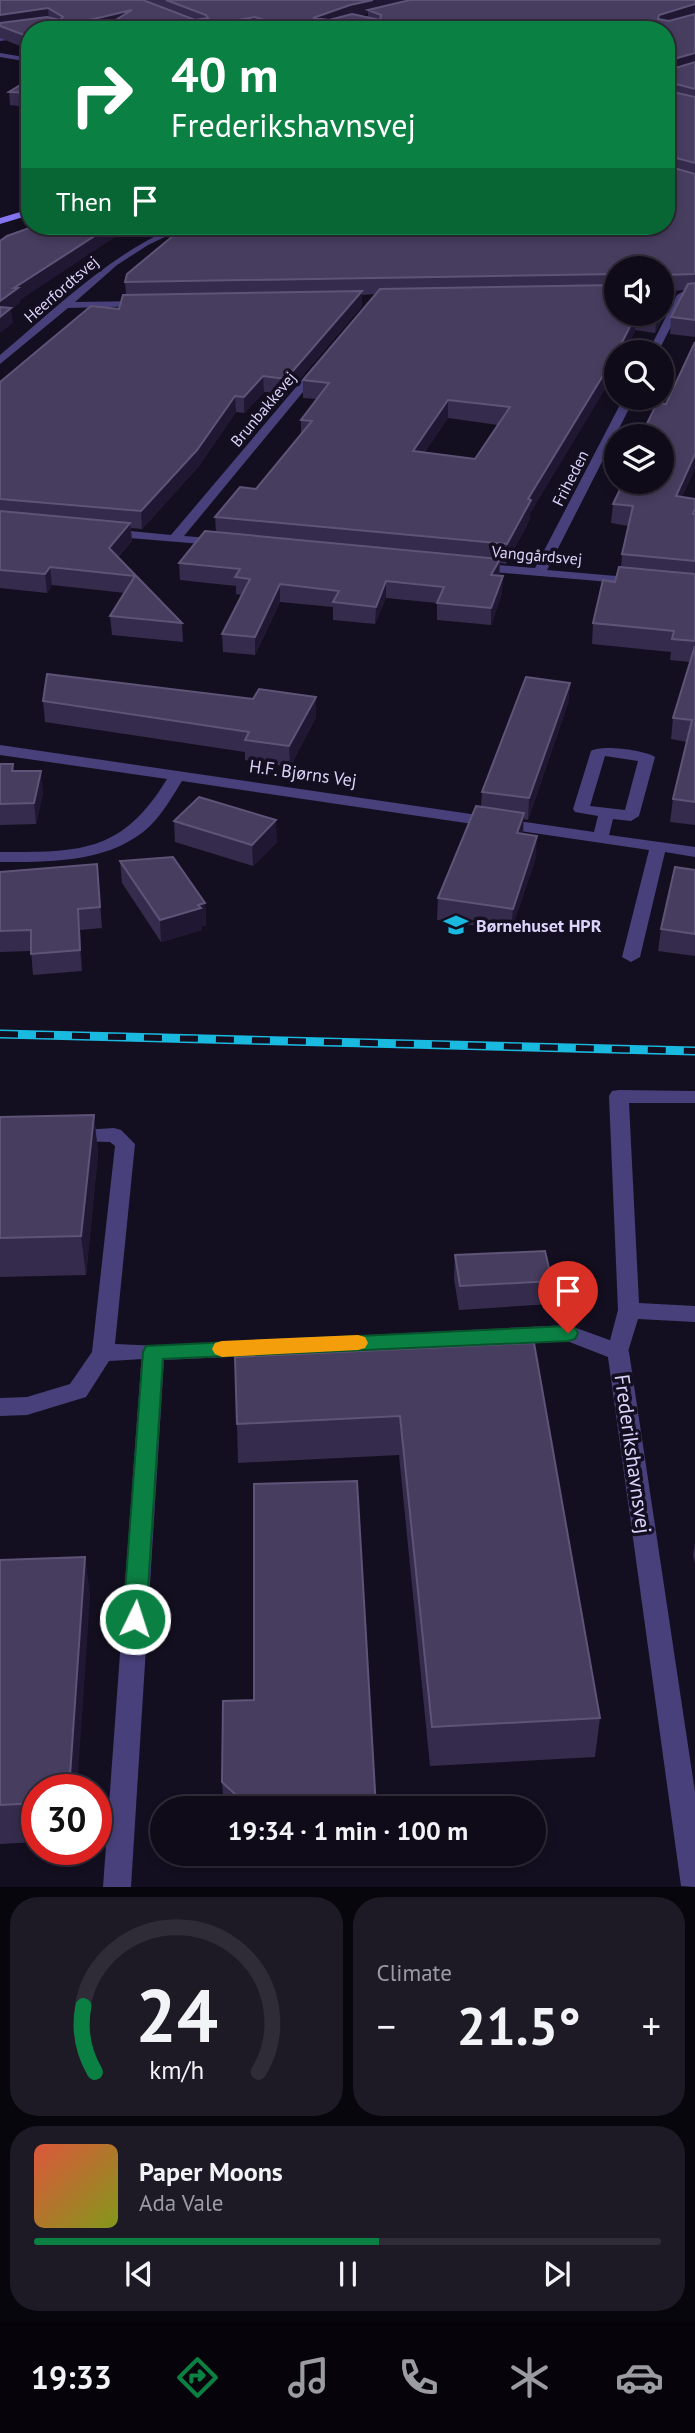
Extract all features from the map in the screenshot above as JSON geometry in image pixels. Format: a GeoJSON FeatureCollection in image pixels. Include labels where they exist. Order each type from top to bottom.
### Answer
{"type":"FeatureCollection","features":[{"type":"Feature","properties":{"kind":"main road"},"geometry":{"type":"LineString","coordinates":[[0,221],[21,215]]}},
{"type":"Feature","properties":{"kind":"street"},"geometry":{"type":"LineString","coordinates":[[0,32],[21,29]]}},
{"type":"Feature","properties":{"kind":"street"},"geometry":{"type":"LineString","coordinates":[[0,39],[21,36]]}},
{"type":"Feature","properties":{"kind":"street"},"geometry":{"type":"LineString","coordinates":[[3,57],[21,59]]}},
{"type":"Feature","properties":{"kind":"street","name":"Heerfordtsvej"},"geometry":{"type":"LineString","coordinates":[[0,362],[114,263],[163,235]]}},
{"type":"Feature","properties":{"kind":"street"},"geometry":{"type":"LineString","coordinates":[[658,340],[677,295],[695,295]]}},
{"type":"Feature","properties":{"kind":"street"},"geometry":{"type":"LineString","coordinates":[[67,305],[154,303]]}},
{"type":"Feature","properties":{"kind":"street","name":"Brunbakkevej"},"geometry":{"type":"LineString","coordinates":[[174,539],[322,363]]}},
{"type":"Feature","properties":{"kind":"street","name":"Friheden"},"geometry":{"type":"LineString","coordinates":[[539,573],[622,410]]}},
{"type":"Feature","properties":{"kind":"street"},"geometry":{"type":"LineString","coordinates":[[94,531],[242,545]]}},
{"type":"Feature","properties":{"kind":"street","name":"Vanggårdsvej"},"geometry":{"type":"LineString","coordinates":[[458,565],[655,584]]}},
{"type":"Feature","properties":{"kind":"street","name":"H.F. Bjørns Vej"},"geometry":{"type":"LineString","coordinates":[[0,750],[695,852]]}},
{"type":"Feature","properties":{"kind":"street"},"geometry":{"type":"LineString","coordinates":[[599,751],[647,757],[631,816],[607,813],[581,809],[599,751]]}},
{"type":"Feature","properties":{"kind":"street"},"geometry":{"type":"LineString","coordinates":[[0,857],[89,852],[121,840],[144,824],[177,776]]}},
{"type":"Feature","properties":{"kind":"street"},"geometry":{"type":"LineString","coordinates":[[600,838],[607,813]]}},
{"type":"Feature","properties":{"kind":"street"},"geometry":{"type":"LineString","coordinates":[[631,957],[658,846]]}},
{"type":"Feature","properties":{"kind":"street"},"geometry":{"type":"LineString","coordinates":[[618,1352],[629,1310],[619,1096],[695,1097]]}},
{"type":"Feature","properties":{"kind":"street"},"geometry":{"type":"LineString","coordinates":[[0,1407],[27,1406],[78,1391],[103,1353],[125,1144],[114,1135],[51,1136]]}},
{"type":"Feature","properties":{"kind":"street"},"geometry":{"type":"LineString","coordinates":[[629,1310],[695,1314]]}},
{"type":"Feature","properties":{"kind":"street","name":"Frederikshavnsvej"},"geometry":{"type":"LineString","coordinates":[[103,1353],[568,1333],[618,1352],[695,1886]]}},
{"type":"Feature","properties":{"kind":"street"},"geometry":{"type":"LineString","coordinates":[[117,1887],[153,1352]]}},
{"type":"Feature","properties":{"kind":"building"},"geometry":{"type":"Polygon","coordinates":[[[0,0],[143,0],[195,20],[208,18],[166,0],[373,0],[313,18],[329,20],[352,14],[380,20],[381,15],[368,10],[410,0],[695,0],[695,4],[659,15],[658,19],[669,21],[267,21],[255,17],[232,21],[114,21],[132,10],[85,21],[21,21],[21,34],[0,26],[0,23],[47,17],[60,20],[63,17],[48,8],[0,15],[0,0]]]}},
{"type":"Feature","properties":{"kind":"building"},"geometry":{"type":"Polygon","coordinates":[[[695,14],[695,53],[675,59],[675,21],[669,21],[695,14]]]}},
{"type":"Feature","properties":{"kind":"building"},"geometry":{"type":"Polygon","coordinates":[[[695,62],[695,89],[675,84],[675,68],[695,62]]]}},
{"type":"Feature","properties":{"kind":"building"},"geometry":{"type":"Polygon","coordinates":[[[21,85],[21,93],[9,92],[21,85]]]}},
{"type":"Feature","properties":{"kind":"building"},"geometry":{"type":"Polygon","coordinates":[[[675,93],[695,97],[695,163],[675,158],[675,93]]]}},
{"type":"Feature","properties":{"kind":"building"},"geometry":{"type":"Polygon","coordinates":[[[675,168],[695,174],[695,274],[674,275],[674,256],[604,256],[604,274],[125,282],[127,274],[174,235],[675,235],[675,168]]]}},
{"type":"Feature","properties":{"kind":"building"},"geometry":{"type":"Polygon","coordinates":[[[21,231],[21,235],[96,235],[14,288],[18,288],[0,301],[0,241],[21,231]]]}},
{"type":"Feature","properties":{"kind":"building"},"geometry":{"type":"Polygon","coordinates":[[[695,283],[695,320],[674,317],[674,311],[688,284],[695,283]]]}},
{"type":"Feature","properties":{"kind":"building"},"geometry":{"type":"Polygon","coordinates":[[[604,285],[604,326],[630,326],[623,340],[604,340],[604,374],[528,499],[531,500],[507,544],[215,517],[240,487],[256,489],[312,421],[301,420],[329,383],[303,380],[380,289],[604,285]],[[448,400],[413,451],[475,459],[510,407],[448,400]]]}},
{"type":"Feature","properties":{"kind":"building"},"geometry":{"type":"Polygon","coordinates":[[[362,291],[286,379],[263,376],[244,397],[235,396],[197,450],[141,511],[0,499],[0,382],[91,306],[119,309],[123,295],[362,291]]]}},
{"type":"Feature","properties":{"kind":"building"},"geometry":{"type":"Polygon","coordinates":[[[0,307],[11,308],[0,317],[0,307]]]}},
{"type":"Feature","properties":{"kind":"building"},"geometry":{"type":"Polygon","coordinates":[[[695,342],[695,454],[676,496],[695,499],[695,561],[622,554],[633,506],[613,504],[618,494],[674,494],[674,424],[647,424],[654,410],[674,410],[674,387],[695,342]]]}},
{"type":"Feature","properties":{"kind":"building"},"geometry":{"type":"Polygon","coordinates":[[[0,511],[130,523],[109,548],[182,623],[110,616],[135,576],[50,567],[45,574],[0,570],[0,511]]]}},
{"type":"Feature","properties":{"kind":"building"},"geometry":{"type":"Polygon","coordinates":[[[205,531],[500,559],[491,575],[503,576],[491,608],[437,603],[444,587],[386,581],[376,607],[333,602],[339,591],[280,584],[255,637],[222,634],[250,579],[235,577],[240,569],[179,563],[205,531]]]}},
{"type":"Feature","properties":{"kind":"building"},"geometry":{"type":"Polygon","coordinates":[[[619,567],[695,574],[695,641],[672,639],[674,631],[593,623],[603,580],[615,582],[619,567]]]}},
{"type":"Feature","properties":{"kind":"building"},"geometry":{"type":"Polygon","coordinates":[[[695,646],[695,802],[673,799],[692,720],[673,718],[695,646]]]}},
{"type":"Feature","properties":{"kind":"building"},"geometry":{"type":"Polygon","coordinates":[[[47,674],[253,699],[259,689],[316,697],[289,746],[245,740],[249,732],[43,701],[47,674]]]}},
{"type":"Feature","properties":{"kind":"building"},"geometry":{"type":"Polygon","coordinates":[[[526,677],[570,683],[529,798],[482,792],[526,677]]]}},
{"type":"Feature","properties":{"kind":"building"},"geometry":{"type":"Polygon","coordinates":[[[0,764],[13,764],[12,771],[41,771],[34,803],[0,804],[0,764]]]}},
{"type":"Feature","properties":{"kind":"building"},"geometry":{"type":"Polygon","coordinates":[[[199,797],[276,820],[252,845],[174,821],[199,797]]]}},
{"type":"Feature","properties":{"kind":"building"},"geometry":{"type":"Polygon","coordinates":[[[476,806],[524,813],[517,833],[537,836],[513,909],[438,898],[476,806]]]}},
{"type":"Feature","properties":{"kind":"building"},"geometry":{"type":"Polygon","coordinates":[[[173,857],[205,903],[198,905],[201,908],[160,920],[120,861],[173,857]]]}},
{"type":"Feature","properties":{"kind":"building"},"geometry":{"type":"Polygon","coordinates":[[[97,864],[100,907],[78,909],[80,950],[31,954],[31,930],[0,931],[0,872],[97,864]]]}},
{"type":"Feature","properties":{"kind":"building"},"geometry":{"type":"Polygon","coordinates":[[[675,867],[695,870],[695,934],[661,929],[675,867]]]}},
{"type":"Feature","properties":{"kind":"building"},"geometry":{"type":"Polygon","coordinates":[[[94,1115],[81,1236],[0,1238],[0,1117],[94,1115]]]}},
{"type":"Feature","properties":{"kind":"building"},"geometry":{"type":"Polygon","coordinates":[[[545,1251],[552,1281],[460,1286],[455,1255],[545,1251]]]}},
{"type":"Feature","properties":{"kind":"building"},"geometry":{"type":"Polygon","coordinates":[[[534,1343],[600,1718],[432,1727],[400,1416],[237,1424],[235,1357],[534,1343]]]}},
{"type":"Feature","properties":{"kind":"building"},"geometry":{"type":"Polygon","coordinates":[[[357,1481],[375,1796],[237,1796],[222,1782],[223,1701],[254,1700],[254,1484],[357,1481]]]}},
{"type":"Feature","properties":{"kind":"building"},"geometry":{"type":"Polygon","coordinates":[[[85,1557],[70,1774],[21,1774],[21,1804],[0,1805],[0,1560],[85,1557]]]}},
{"type":"Feature","properties":{"kind":"railway"},"geometry":{"type":"LineString","coordinates":[[0,1034],[695,1051]]}},
{"type":"Feature","properties":{"kind":"slow traffic"},"geometry":{"type":"LineString","coordinates":[[222,1349],[358,1343]]}},
{"type":"Feature","properties":{"kind":"place","name":"Børnehuset HPR"},"geometry":{"type":"Point","coordinates":[456,925]}},
{"type":"Feature","properties":{"kind":"route"},"geometry":{"type":"LineString","coordinates":[[135,1619],[153,1352],[568,1333]]}}]}
